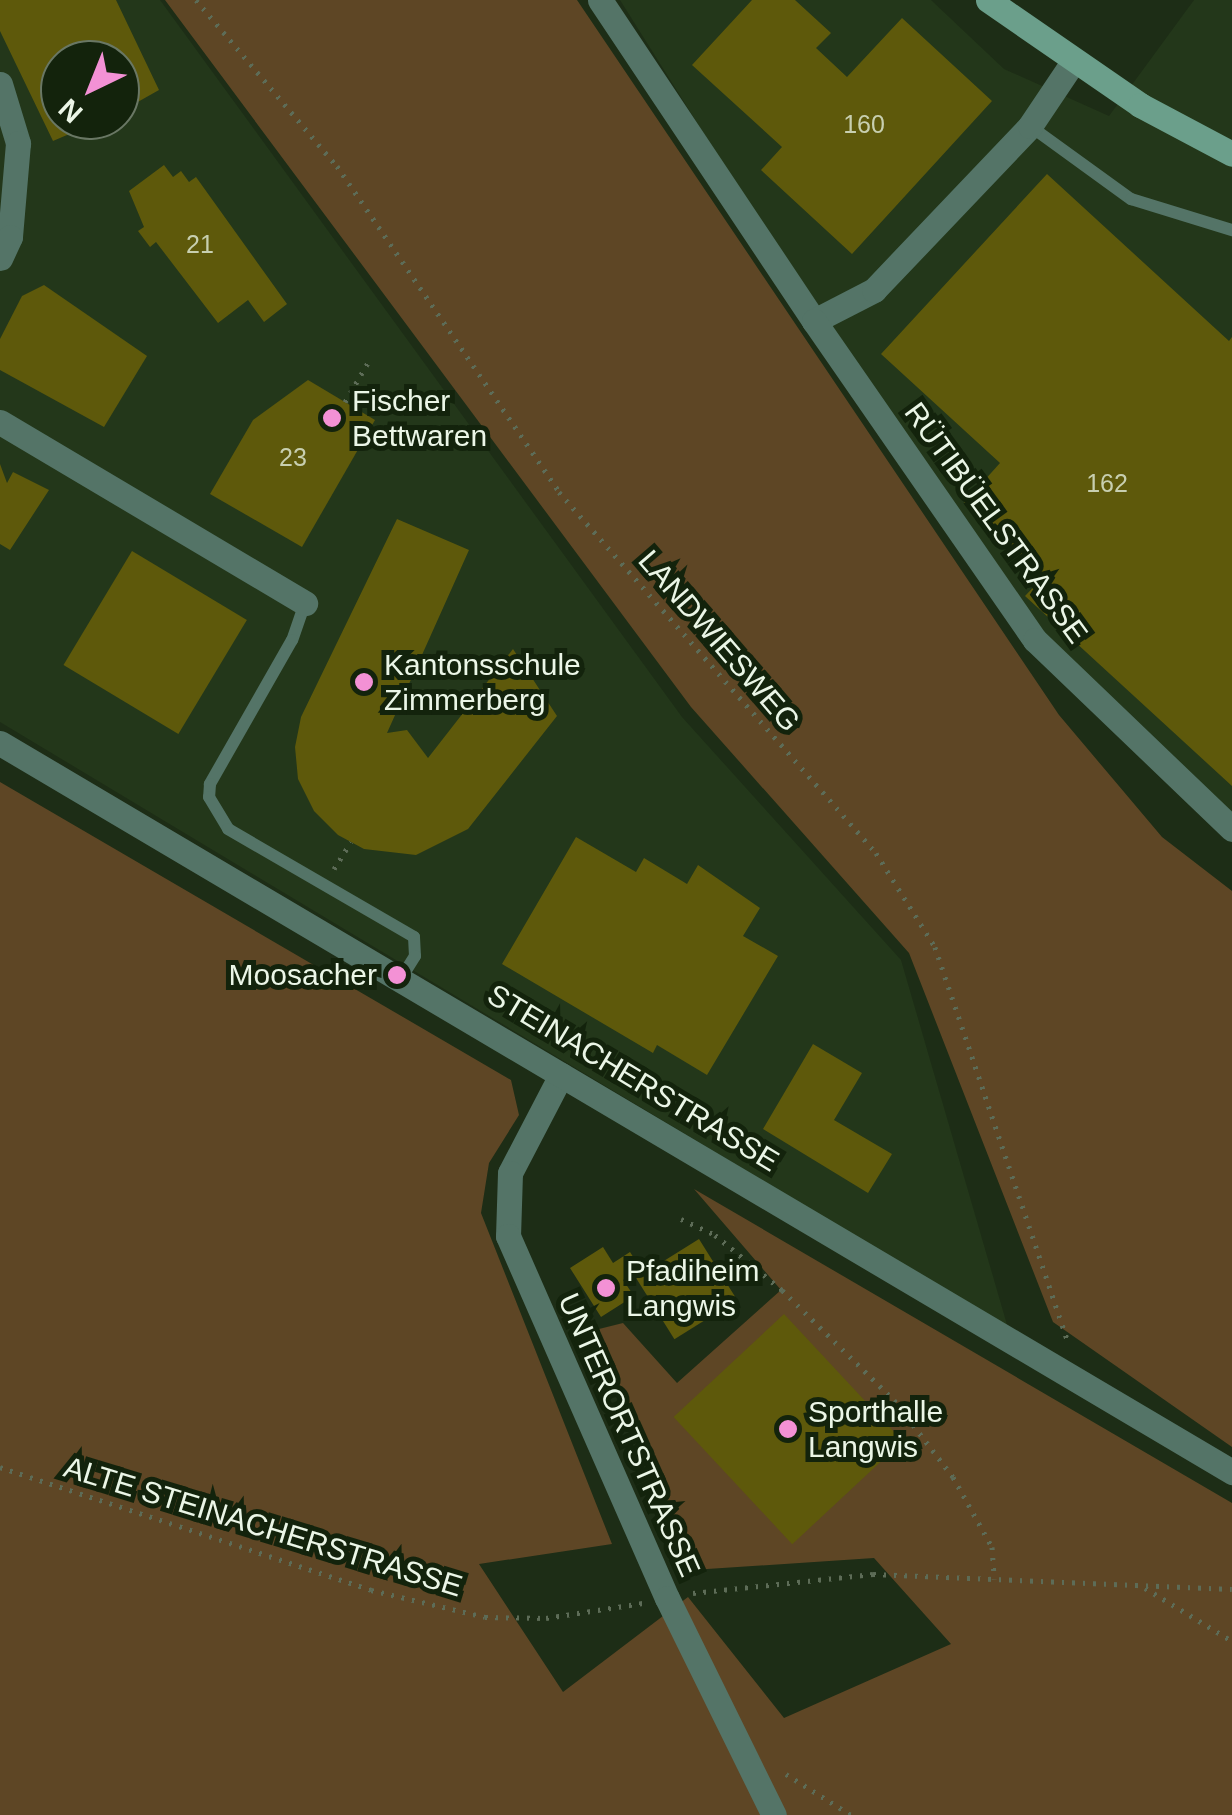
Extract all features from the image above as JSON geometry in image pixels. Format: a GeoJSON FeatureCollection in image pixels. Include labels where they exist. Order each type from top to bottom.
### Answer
{"type":"FeatureCollection","features":[{"type":"Feature","properties":{"kind":"main road"},"geometry":{"type":"LineString","coordinates":[[988,0],[1072,62],[1232,154]]}},
{"type":"Feature","properties":{"kind":"street","name":"RÜTIBÜELSTRASSE"},"geometry":{"type":"LineString","coordinates":[[600,0],[814,321],[1035,640],[1232,829]]}},
{"type":"Feature","properties":{"kind":"street"},"geometry":{"type":"LineString","coordinates":[[814,321],[874,290],[1030,126],[1072,62]]}},
{"type":"Feature","properties":{"kind":"street"},"geometry":{"type":"LineString","coordinates":[[0,84],[18,143],[10,236],[0,258]]}},
{"type":"Feature","properties":{"kind":"street"},"geometry":{"type":"LineString","coordinates":[[0,422],[304,603]]}},
{"type":"Feature","properties":{"kind":"street","name":"STEINACHERSTRASSE"},"geometry":{"type":"LineString","coordinates":[[0,743],[1232,1472]]}},
{"type":"Feature","properties":{"kind":"street","name":"UNTERORTSTRASSE"},"geometry":{"type":"LineString","coordinates":[[561,1074],[510,1173],[508,1236],[667,1598],[774,1815]]}},
{"type":"Feature","properties":{"kind":"lane"},"geometry":{"type":"LineString","coordinates":[[1030,126],[1130,198],[1232,230]]}},
{"type":"Feature","properties":{"kind":"lane"},"geometry":{"type":"LineString","coordinates":[[304,603],[292,640],[210,784],[208,797],[228,828],[414,937],[415,956],[401,978]]}},
{"type":"Feature","properties":{"kind":"path","name":"LANDWIESWEG"},"geometry":{"type":"LineString","coordinates":[[196,0],[337,166],[559,492],[876,853],[935,947],[1080,1380]]}},
{"type":"Feature","properties":{"kind":"path"},"geometry":{"type":"LineString","coordinates":[[345,402],[369,360]]}},
{"type":"Feature","properties":{"kind":"path"},"geometry":{"type":"LineString","coordinates":[[682,1219],[715,1235],[782,1290],[894,1400],[953,1477],[992,1547],[994,1579]]}},
{"type":"Feature","properties":{"kind":"path","name":"ALTE STEINACHERSTRASSE"},"geometry":{"type":"LineString","coordinates":[[0,1468],[371,1590],[485,1618],[546,1618],[667,1598],[873,1574],[1232,1588]]}},
{"type":"Feature","properties":{"kind":"path"},"geometry":{"type":"LineString","coordinates":[[1141,1585],[1232,1641]]}},
{"type":"Feature","properties":{"kind":"path"},"geometry":{"type":"LineString","coordinates":[[741,1744],[851,1815]]}},
{"type":"Feature","properties":{"kind":"shaded area"},"geometry":{"type":"Polygon","coordinates":[[[0,0],[160,0],[682,717],[901,960],[1008,1328],[0,722],[0,0]]]}},
{"type":"Feature","properties":{"kind":"shaded area"},"geometry":{"type":"Polygon","coordinates":[[[165,0],[577,0],[1059,715],[1162,837],[1232,891],[1232,1447],[1053,1322],[909,953],[691,707],[165,0]]]}},
{"type":"Feature","properties":{"kind":"shaded area"},"geometry":{"type":"Polygon","coordinates":[[[620,0],[931,0],[1004,69],[1109,116],[1194,0],[1232,0],[1232,820],[1052,648],[828,331],[620,0]]]}},
{"type":"Feature","properties":{"kind":"shaded area"},"geometry":{"type":"Polygon","coordinates":[[[0,782],[511,1080],[519,1115],[489,1163],[481,1213],[612,1544],[479,1564],[563,1692],[688,1597],[784,1718],[951,1644],[874,1558],[692,1570],[591,1331],[623,1323],[677,1383],[781,1290],[694,1189],[1232,1503],[1232,1815],[0,1815],[0,782]]]}},
{"type":"Feature","properties":{"kind":"building"},"geometry":{"type":"Polygon","coordinates":[[[0,0],[116,0],[135,40],[40,40],[40,114],[0,31],[0,0]]]}},
{"type":"Feature","properties":{"kind":"building"},"geometry":{"type":"Polygon","coordinates":[[[752,0],[795,0],[831,33],[816,48],[847,77],[902,18],[992,101],[852,254],[761,170],[782,147],[692,65],[752,0]]]}},
{"type":"Feature","properties":{"kind":"building"},"geometry":{"type":"Polygon","coordinates":[[[140,50],[159,90],[140,101],[140,50]]]}},
{"type":"Feature","properties":{"kind":"building"},"geometry":{"type":"Polygon","coordinates":[[[164,165],[173,177],[181,171],[189,182],[196,177],[287,304],[264,322],[248,300],[218,323],[156,242],[150,247],[138,231],[144,227],[129,191],[164,165]]]}},
{"type":"Feature","properties":{"kind":"building"},"geometry":{"type":"Polygon","coordinates":[[[1047,174],[1229,341],[1232,337],[1232,786],[1025,596],[1044,576],[964,503],[1000,463],[881,354],[1047,174]]]}},
{"type":"Feature","properties":{"kind":"building"},"geometry":{"type":"Polygon","coordinates":[[[44,285],[147,356],[104,427],[0,370],[0,339],[22,296],[44,285]]]}},
{"type":"Feature","properties":{"kind":"building"},"geometry":{"type":"Polygon","coordinates":[[[308,380],[375,420],[302,547],[210,494],[253,420],[308,380]]]}},
{"type":"Feature","properties":{"kind":"building"},"geometry":{"type":"Polygon","coordinates":[[[0,464],[7,483],[13,472],[49,490],[10,550],[0,544],[0,464]]]}},
{"type":"Feature","properties":{"kind":"building","name":"Kantonsschule Zimmerberg"},"geometry":{"type":"Polygon","coordinates":[[[397,519],[469,550],[387,733],[407,730],[428,758],[513,649],[557,716],[468,829],[416,855],[364,849],[338,835],[314,811],[298,779],[295,747],[301,717],[397,519]]]}},
{"type":"Feature","properties":{"kind":"building"},"geometry":{"type":"Polygon","coordinates":[[[132,551],[247,620],[178,734],[63,665],[132,551]]]}},
{"type":"Feature","properties":{"kind":"building"},"geometry":{"type":"Polygon","coordinates":[[[576,837],[636,872],[644,858],[687,884],[698,865],[760,908],[743,936],[778,956],[707,1075],[657,1045],[653,1053],[502,964],[576,837]]]}},
{"type":"Feature","properties":{"kind":"building"},"geometry":{"type":"Polygon","coordinates":[[[813,1044],[862,1073],[834,1120],[892,1154],[868,1193],[763,1129],[813,1044]]]}},
{"type":"Feature","properties":{"kind":"building"},"geometry":{"type":"Polygon","coordinates":[[[699,1239],[737,1300],[674,1339],[636,1278],[699,1239]]]}},
{"type":"Feature","properties":{"kind":"building","name":"Pfadiheim Langwis"},"geometry":{"type":"Polygon","coordinates":[[[603,1247],[613,1263],[630,1252],[641,1269],[623,1280],[634,1296],[601,1317],[570,1268],[603,1247]]]}},
{"type":"Feature","properties":{"kind":"building","name":"Sporthalle Langwis"},"geometry":{"type":"Polygon","coordinates":[[[784,1314],[903,1441],[792,1544],[674,1417],[784,1314]]]}},
{"type":"Feature","properties":{"kind":"place","name":"Fischer Bettwaren"},"geometry":{"type":"Point","coordinates":[332,418]}},
{"type":"Feature","properties":{"kind":"place","name":"Kantonsschule Zimmerberg"},"geometry":{"type":"Point","coordinates":[364,682]}},
{"type":"Feature","properties":{"kind":"place","name":"Moosacher"},"geometry":{"type":"Point","coordinates":[397,975]}},
{"type":"Feature","properties":{"kind":"place","name":"Pfadiheim Langwis"},"geometry":{"type":"Point","coordinates":[606,1288]}},
{"type":"Feature","properties":{"kind":"place","name":"Sporthalle Langwis"},"geometry":{"type":"Point","coordinates":[788,1429]}}]}
